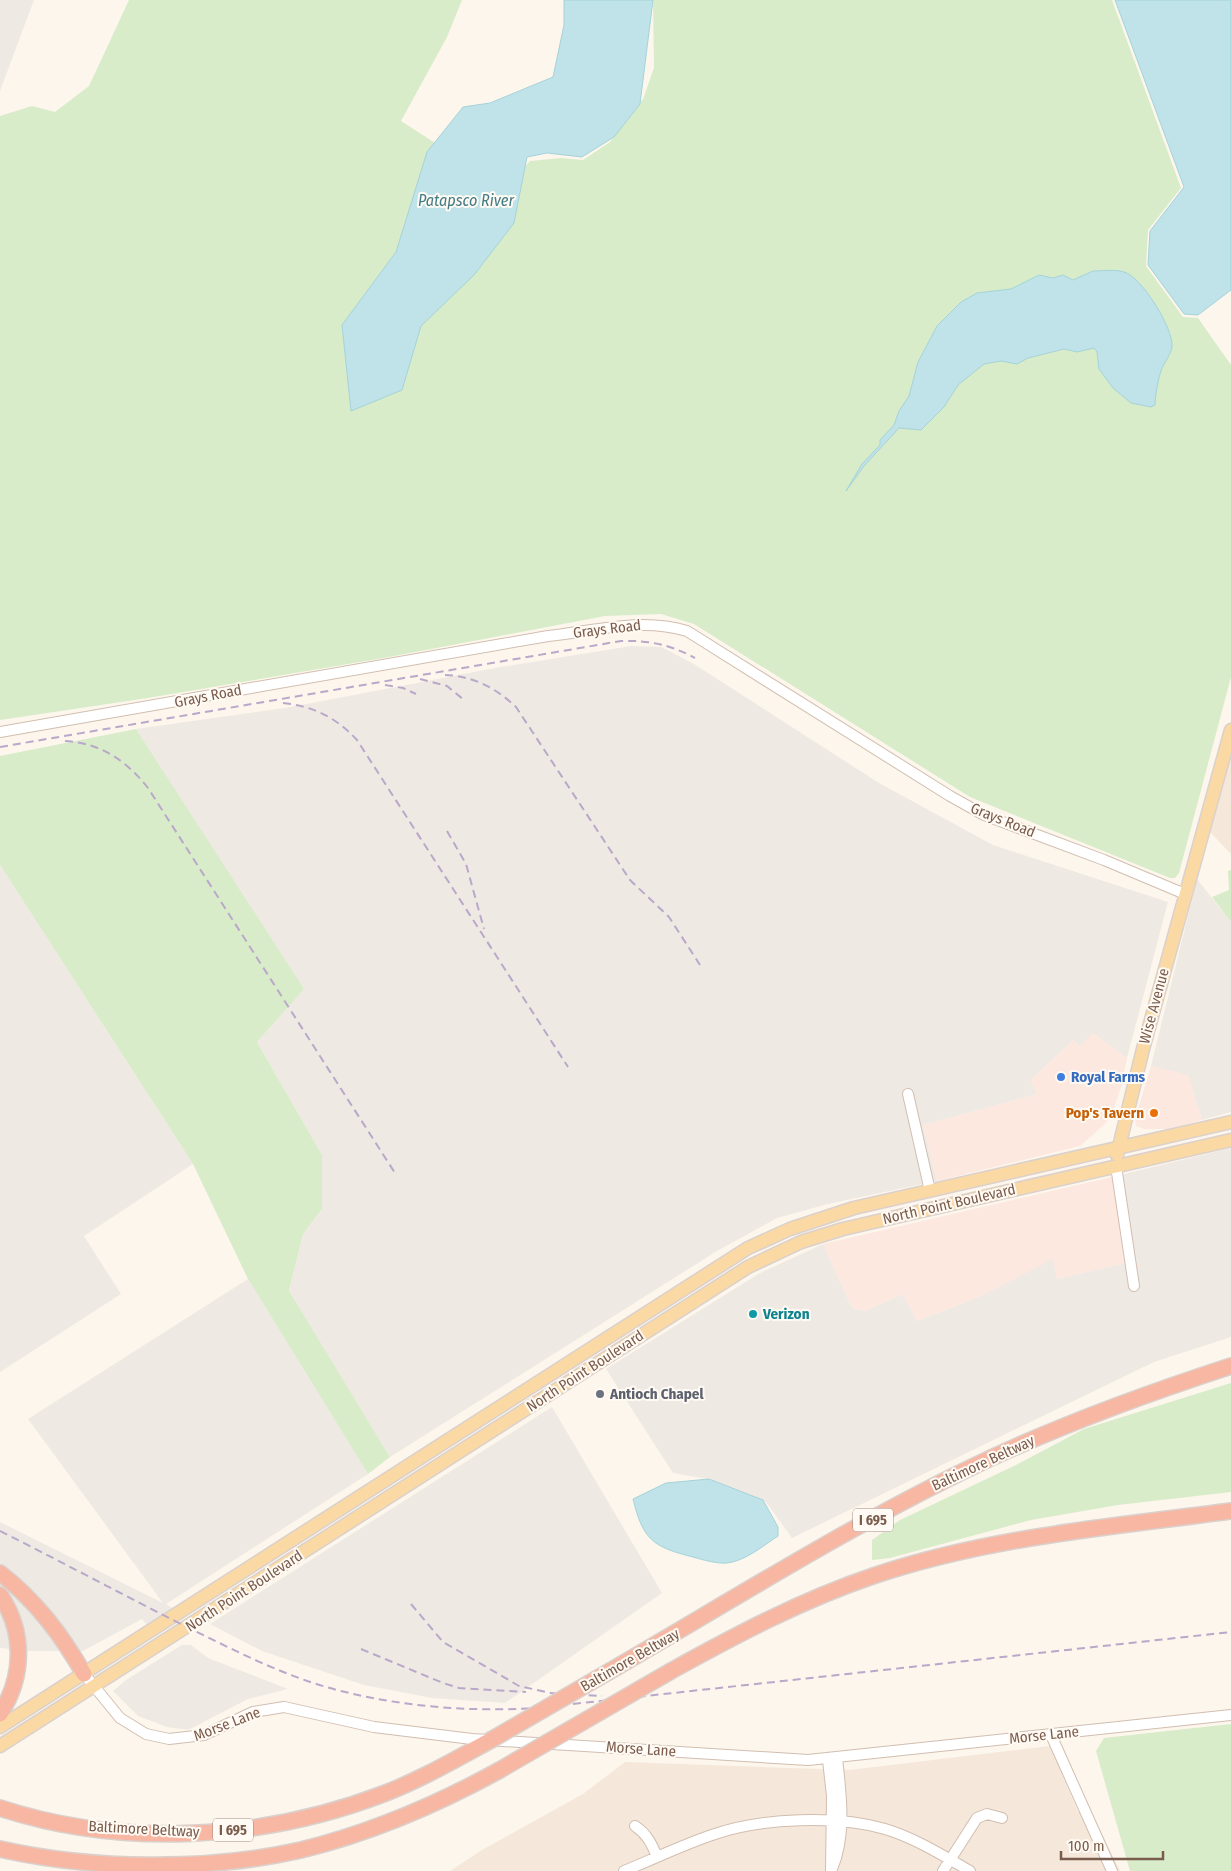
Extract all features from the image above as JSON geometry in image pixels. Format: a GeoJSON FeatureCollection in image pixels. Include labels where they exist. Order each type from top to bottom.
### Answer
{"type":"FeatureCollection","features":[{"type":"Feature","properties":{"kind":"highway","name":"Baltimore Beltway"},"geometry":{"type":"LineString","coordinates":[[4,1809],[61,1823],[125,1831],[210,1832],[244,1828],[324,1813],[353,1805],[418,1779],[443,1766],[864,1524],[968,1469],[1097,1412],[1231,1366]]}},
{"type":"Feature","properties":{"kind":"highway","name":"Baltimore Beltway"},"geometry":{"type":"LineString","coordinates":[[0,1849],[57,1859],[98,1863],[172,1865],[247,1859],[300,1850],[427,1807],[498,1771],[671,1671],[782,1613],[828,1593],[910,1565],[1020,1541],[1231,1511]]}},
{"type":"Feature","properties":{"kind":"highway"},"geometry":{"type":"LineString","coordinates":[[0,1572],[26,1594],[54,1625],[84,1674]]}},
{"type":"Feature","properties":{"kind":"highway"},"geometry":{"type":"LineString","coordinates":[[0,1595],[14,1623],[19,1650],[15,1684],[0,1714]]}},
{"type":"Feature","properties":{"kind":"main road","name":"Wise Avenue"},"geometry":{"type":"LineString","coordinates":[[1116,1166],[1118,1148],[1130,1096],[1231,731]]}},
{"type":"Feature","properties":{"kind":"main road"},"geometry":{"type":"LineString","coordinates":[[1130,1096],[1127,1119],[1129,1130],[1138,1137],[1158,1140]]}},
{"type":"Feature","properties":{"kind":"main road","name":"North Point Boulevard"},"geometry":{"type":"LineString","coordinates":[[0,1727],[748,1248],[815,1219],[854,1208],[1231,1122]]}},
{"type":"Feature","properties":{"kind":"main road","name":"North Point Boulevard"},"geometry":{"type":"LineString","coordinates":[[0,1746],[748,1267],[801,1242],[828,1233],[1231,1140]]}},
{"type":"Feature","properties":{"kind":"main road"},"geometry":{"type":"LineString","coordinates":[[905,1214],[925,1202],[930,1191]]}},
{"type":"Feature","properties":{"kind":"main road"},"geometry":{"type":"LineString","coordinates":[[828,1233],[826,1227],[829,1223],[854,1208]]}},
{"type":"Feature","properties":{"kind":"main road"},"geometry":{"type":"LineString","coordinates":[[801,1242],[813,1229],[815,1219]]}},
{"type":"Feature","properties":{"kind":"main road"},"geometry":{"type":"LineString","coordinates":[[650,1330],[656,1319],[656,1306]]}},
{"type":"Feature","properties":{"kind":"main road"},"geometry":{"type":"LineString","coordinates":[[464,1449],[469,1434],[468,1426]]}},
{"type":"Feature","properties":{"kind":"main road"},"geometry":{"type":"LineString","coordinates":[[206,1596],[215,1610]]}},
{"type":"Feature","properties":{"kind":"street","name":"Grays Road"},"geometry":{"type":"LineString","coordinates":[[0,732],[548,636],[639,623],[662,625],[687,631],[942,791],[984,815],[1104,860],[1185,894]]}},
{"type":"Feature","properties":{"kind":"street"},"geometry":{"type":"LineString","coordinates":[[908,1094],[930,1191]]}},
{"type":"Feature","properties":{"kind":"street","name":"Wise Avenue"},"geometry":{"type":"LineString","coordinates":[[1116,1166],[1134,1286]]}},
{"type":"Feature","properties":{"kind":"street","name":"Morse Lane"},"geometry":{"type":"LineString","coordinates":[[84,1674],[120,1718],[146,1734],[162,1739],[183,1739],[204,1735],[253,1712],[284,1707],[374,1726],[472,1738],[808,1760],[833,1759],[1231,1715]]}},
{"type":"Feature","properties":{"kind":"street"},"geometry":{"type":"LineString","coordinates":[[1052,1735],[1112,1871]]}},
{"type":"Feature","properties":{"kind":"street"},"geometry":{"type":"LineString","coordinates":[[831,1871],[836,1822],[833,1759]]}},
{"type":"Feature","properties":{"kind":"street"},"geometry":{"type":"LineString","coordinates":[[943,1871],[977,1818],[987,1814],[1002,1818]]}},
{"type":"Feature","properties":{"kind":"street"},"geometry":{"type":"LineString","coordinates":[[624,1871],[716,1833],[742,1827],[776,1823],[836,1822],[884,1829],[914,1841],[970,1871]]}},
{"type":"Feature","properties":{"kind":"street"},"geometry":{"type":"LineString","coordinates":[[635,1826],[651,1842],[657,1857]]}},
{"type":"Feature","properties":{"kind":"shaded area"},"geometry":{"type":"Polygon","coordinates":[[[0,0],[34,0],[0,91],[0,0]]]}},
{"type":"Feature","properties":{"kind":"shaded area"},"geometry":{"type":"Polygon","coordinates":[[[631,646],[661,647],[694,664],[879,783],[993,845],[1168,902],[1127,1058],[1093,1033],[1080,1046],[1073,1040],[1031,1080],[1037,1094],[923,1125],[937,1181],[828,1204],[777,1218],[717,1251],[390,1457],[289,1292],[303,1234],[322,1209],[322,1155],[257,1042],[303,989],[136,729],[291,707],[495,668],[631,646]]]}},
{"type":"Feature","properties":{"kind":"shaded area"},"geometry":{"type":"Polygon","coordinates":[[[1231,749],[1231,854],[1209,831],[1231,749]]]}},
{"type":"Feature","properties":{"kind":"shaded area"},"geometry":{"type":"Polygon","coordinates":[[[0,865],[193,1164],[84,1236],[121,1294],[0,1372],[0,865]]]}},
{"type":"Feature","properties":{"kind":"shaded area"},"geometry":{"type":"Polygon","coordinates":[[[1197,879],[1231,922],[1231,1112],[1202,1120],[1188,1075],[1151,1066],[1197,879]]]}},
{"type":"Feature","properties":{"kind":"shaded area"},"geometry":{"type":"Polygon","coordinates":[[[1093,1033],[1127,1058],[1121,1087],[1113,1111],[1105,1124],[1080,1146],[937,1181],[923,1125],[1037,1094],[1031,1080],[1073,1040],[1093,1033]]]}},
{"type":"Feature","properties":{"kind":"shaded area"},"geometry":{"type":"Polygon","coordinates":[[[1151,1066],[1188,1074],[1202,1120],[1171,1129],[1144,1129],[1136,1126],[1135,1119],[1151,1066]]]}},
{"type":"Feature","properties":{"kind":"shaded area"},"geometry":{"type":"Polygon","coordinates":[[[1231,1148],[1231,1337],[1154,1362],[792,1538],[766,1502],[713,1480],[673,1473],[606,1369],[760,1273],[823,1244],[852,1308],[865,1311],[903,1294],[917,1321],[981,1296],[1053,1259],[1057,1279],[1126,1263],[1112,1177],[1231,1148]]]}},
{"type":"Feature","properties":{"kind":"shaded area"},"geometry":{"type":"Polygon","coordinates":[[[1112,1177],[1126,1263],[1057,1279],[1053,1260],[981,1296],[917,1321],[903,1294],[865,1311],[852,1308],[823,1244],[1112,1177]]]}},
{"type":"Feature","properties":{"kind":"shaded area"},"geometry":{"type":"Polygon","coordinates":[[[248,1279],[368,1474],[166,1604],[172,1608],[147,1625],[142,1619],[83,1651],[29,1651],[0,1648],[0,1522],[163,1603],[28,1419],[248,1279]]]}},
{"type":"Feature","properties":{"kind":"shaded area"},"geometry":{"type":"Polygon","coordinates":[[[552,1407],[662,1593],[505,1703],[432,1698],[364,1685],[262,1651],[210,1624],[552,1407]]]}},
{"type":"Feature","properties":{"kind":"shaded area"},"geometry":{"type":"Polygon","coordinates":[[[182,1645],[191,1645],[208,1658],[288,1689],[248,1699],[188,1730],[167,1727],[138,1716],[113,1691],[126,1680],[182,1645]]]}},
{"type":"Feature","properties":{"kind":"shaded area"},"geometry":{"type":"Polygon","coordinates":[[[1050,1746],[1078,1812],[1090,1809],[1120,1871],[450,1871],[482,1850],[583,1794],[625,1762],[849,1770],[1050,1746]]]}},
{"type":"Feature","properties":{"kind":"green space"},"geometry":{"type":"Polygon","coordinates":[[[129,0],[462,0],[447,37],[401,121],[432,141],[514,179],[530,161],[561,158],[583,160],[610,142],[643,99],[654,68],[653,0],[1112,0],[1181,188],[1148,230],[1146,266],[1183,317],[1198,318],[1231,365],[1231,677],[1179,873],[1175,878],[1170,878],[970,797],[694,624],[661,614],[605,616],[389,657],[148,698],[0,720],[0,116],[32,106],[55,112],[89,86],[129,0]]]}},
{"type":"Feature","properties":{"kind":"green space"},"geometry":{"type":"Polygon","coordinates":[[[136,729],[304,989],[257,1042],[322,1155],[322,1209],[303,1234],[289,1291],[390,1457],[368,1474],[248,1279],[193,1164],[0,865],[0,756],[136,729]]]}},
{"type":"Feature","properties":{"kind":"green space"},"geometry":{"type":"Polygon","coordinates":[[[1231,870],[1231,922],[1212,897],[1229,890],[1228,871],[1231,870]]]}},
{"type":"Feature","properties":{"kind":"green space"},"geometry":{"type":"Polygon","coordinates":[[[1231,1383],[1231,1492],[1118,1505],[1031,1520],[890,1558],[872,1560],[872,1540],[900,1520],[1016,1465],[1084,1429],[1231,1383]]]}},
{"type":"Feature","properties":{"kind":"green space"},"geometry":{"type":"Polygon","coordinates":[[[1231,1724],[1231,1871],[1130,1871],[1096,1751],[1104,1738],[1231,1724]]]}},
{"type":"Feature","properties":{"kind":"water","name":"Patapsco River"},"geometry":{"type":"Polygon","coordinates":[[[564,0],[653,0],[640,104],[614,137],[582,157],[547,153],[527,157],[514,223],[474,275],[421,326],[402,390],[351,411],[342,325],[396,252],[427,152],[463,107],[490,103],[553,77],[564,25],[564,0]]]}},
{"type":"Feature","properties":{"kind":"water"},"geometry":{"type":"Polygon","coordinates":[[[1115,0],[1231,0],[1231,290],[1198,315],[1184,314],[1148,265],[1150,231],[1184,187],[1115,0]]]}},
{"type":"Feature","properties":{"kind":"water"},"geometry":{"type":"Polygon","coordinates":[[[1093,271],[1117,271],[1131,276],[1139,283],[1155,304],[1168,328],[1172,347],[1160,374],[1155,405],[1151,407],[1131,403],[1113,388],[1099,369],[1097,352],[1094,348],[1077,352],[1064,349],[1028,358],[1017,364],[1001,361],[984,364],[958,385],[944,407],[921,430],[899,428],[864,466],[846,491],[862,464],[880,445],[880,440],[894,425],[899,411],[909,396],[918,362],[937,326],[961,302],[977,293],[1011,289],[1039,275],[1053,278],[1063,275],[1073,280],[1093,271]]]}},
{"type":"Feature","properties":{"kind":"water"},"geometry":{"type":"Polygon","coordinates":[[[709,1479],[763,1500],[778,1527],[778,1536],[747,1556],[734,1562],[723,1563],[679,1553],[652,1540],[641,1524],[633,1499],[666,1483],[709,1479]]]}},
{"type":"Feature","properties":{"kind":"railway"},"geometry":{"type":"LineString","coordinates":[[0,747],[621,641],[641,641],[660,644],[695,658]]}},
{"type":"Feature","properties":{"kind":"railway"},"geometry":{"type":"LineString","coordinates":[[445,675],[465,678],[484,684],[516,707],[630,880],[669,917],[700,965]]}},
{"type":"Feature","properties":{"kind":"railway"},"geometry":{"type":"LineString","coordinates":[[420,679],[447,686],[464,700]]}},
{"type":"Feature","properties":{"kind":"railway"},"geometry":{"type":"LineString","coordinates":[[385,685],[403,688],[416,694]]}},
{"type":"Feature","properties":{"kind":"railway"},"geometry":{"type":"LineString","coordinates":[[283,703],[304,707],[324,714],[341,725],[357,740],[568,1067]]}},
{"type":"Feature","properties":{"kind":"railway"},"geometry":{"type":"LineString","coordinates":[[65,741],[78,742],[101,749],[131,769],[148,788],[395,1173]]}},
{"type":"Feature","properties":{"kind":"railway"},"geometry":{"type":"LineString","coordinates":[[447,831],[466,864],[484,929]]}},
{"type":"Feature","properties":{"kind":"railway"},"geometry":{"type":"LineString","coordinates":[[0,1531],[185,1626],[280,1671],[341,1691],[389,1701],[462,1709],[536,1708],[1231,1632]]}},
{"type":"Feature","properties":{"kind":"railway"},"geometry":{"type":"LineString","coordinates":[[411,1604],[443,1642],[519,1686],[551,1693],[602,1696]]}},
{"type":"Feature","properties":{"kind":"railway"},"geometry":{"type":"LineString","coordinates":[[361,1649],[459,1688],[526,1692]]}},
{"type":"Feature","properties":{"kind":"place","name":"Royal Farms"},"geometry":{"type":"Point","coordinates":[1061,1077]}},
{"type":"Feature","properties":{"kind":"place","name":"Pop's Tavern"},"geometry":{"type":"Point","coordinates":[1154,1113]}},
{"type":"Feature","properties":{"kind":"place","name":"Verizon"},"geometry":{"type":"Point","coordinates":[753,1314]}},
{"type":"Feature","properties":{"kind":"place","name":"Antioch Chapel"},"geometry":{"type":"Point","coordinates":[600,1394]}}]}
